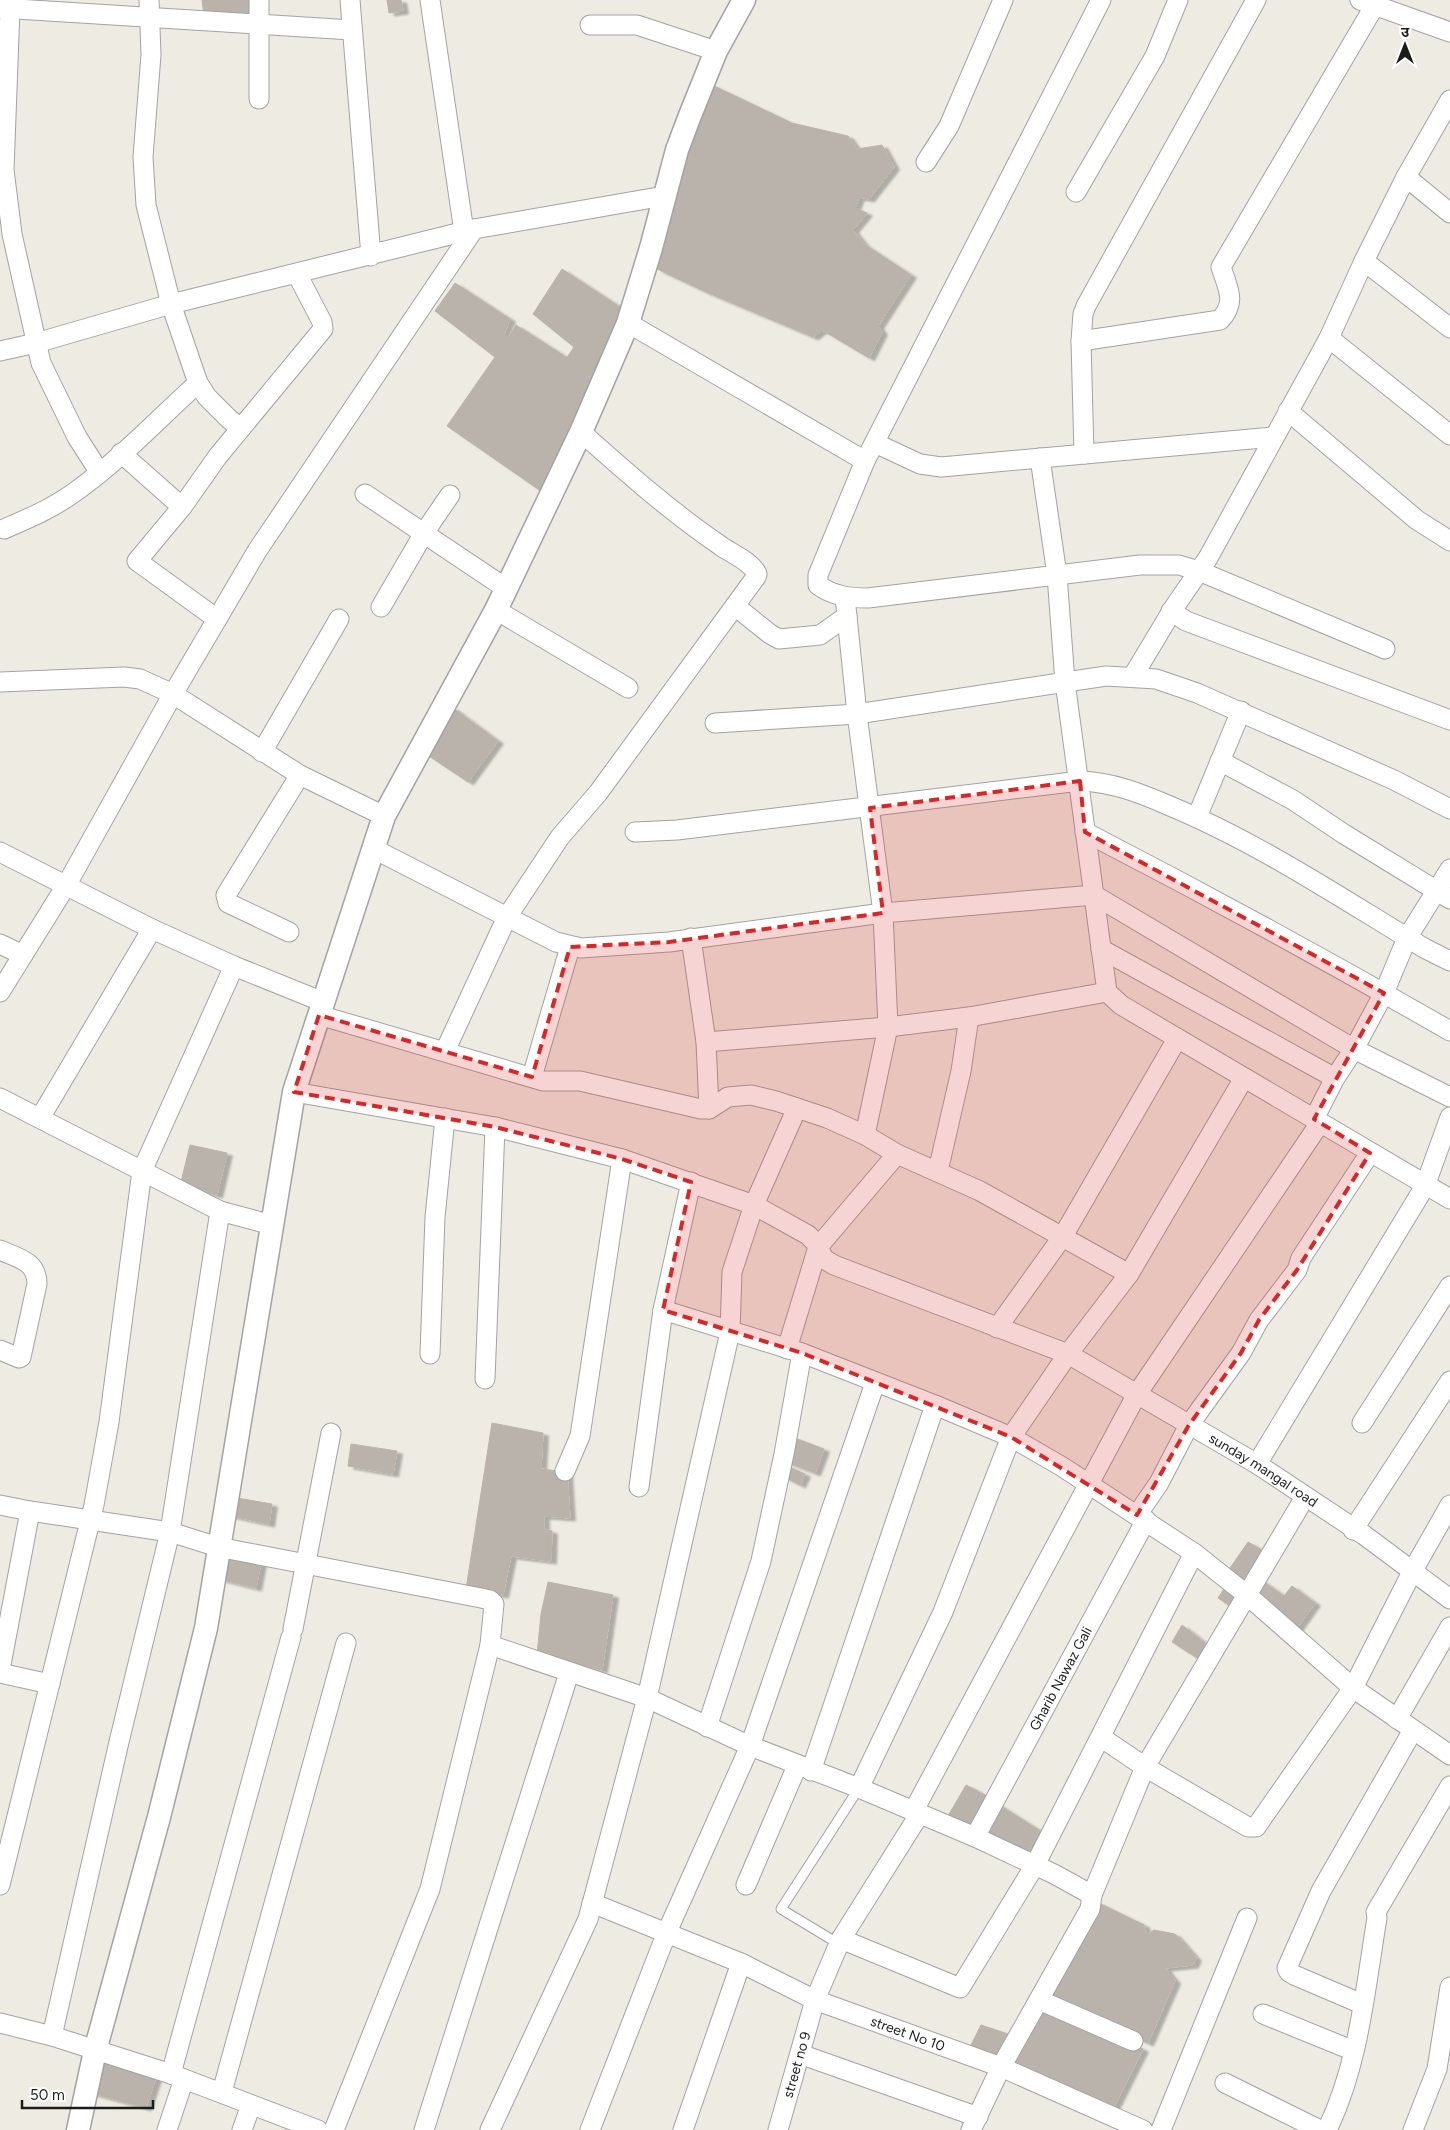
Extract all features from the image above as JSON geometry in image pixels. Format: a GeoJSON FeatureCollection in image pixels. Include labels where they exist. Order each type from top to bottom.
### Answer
{"type":"FeatureCollection","features":[{"type":"Feature","properties":{"kind":"street"},"geometry":{"type":"LineString","coordinates":[[258,99],[259,0]]}},
{"type":"Feature","properties":{"kind":"street"},"geometry":{"type":"LineString","coordinates":[[350,0],[370,256]]}},
{"type":"Feature","properties":{"kind":"street"},"geometry":{"type":"LineString","coordinates":[[0,991],[67,884],[173,694],[276,522],[469,230],[430,0]]}},
{"type":"Feature","properties":{"kind":"street"},"geometry":{"type":"LineString","coordinates":[[78,2130],[96,2051],[159,1817],[206,1628],[294,1092],[384,816],[496,610],[581,432],[628,323],[677,150],[716,51],[744,0]]}},
{"type":"Feature","properties":{"kind":"street"},"geometry":{"type":"LineString","coordinates":[[926,162],[949,126],[1002,0]]}},
{"type":"Feature","properties":{"kind":"street"},"geometry":{"type":"LineString","coordinates":[[1101,0],[865,461],[817,578],[818,585],[825,591],[845,597],[868,598],[1140,565],[1170,564],[1199,571],[1385,649]]}},
{"type":"Feature","properties":{"kind":"street"},"geometry":{"type":"LineString","coordinates":[[1076,192],[1155,56],[1178,0]]}},
{"type":"Feature","properties":{"kind":"street"},"geometry":{"type":"LineString","coordinates":[[1084,454],[1081,341],[1086,306],[1256,0]]}},
{"type":"Feature","properties":{"kind":"street"},"geometry":{"type":"LineString","coordinates":[[1081,341],[1220,320],[1228,312],[1231,298],[1221,267],[1367,3],[1450,32]]}},
{"type":"Feature","properties":{"kind":"street"},"geometry":{"type":"LineString","coordinates":[[100,473],[77,436],[41,363],[12,234],[4,170],[5,8],[149,9],[259,25],[352,30]]}},
{"type":"Feature","properties":{"kind":"street"},"geometry":{"type":"LineString","coordinates":[[149,9],[151,55],[143,157],[149,218],[171,304],[198,383],[216,406],[241,428]]}},
{"type":"Feature","properties":{"kind":"street"},"geometry":{"type":"LineString","coordinates":[[590,25],[637,25],[716,51]]}},
{"type":"Feature","properties":{"kind":"street"},"geometry":{"type":"LineString","coordinates":[[1133,676],[1171,611],[1199,571],[1330,338],[1364,261],[1406,177],[1450,100]]}},
{"type":"Feature","properties":{"kind":"street"},"geometry":{"type":"LineString","coordinates":[[1406,177],[1450,213]]}},
{"type":"Feature","properties":{"kind":"street"},"geometry":{"type":"LineString","coordinates":[[0,351],[36,343],[171,304],[469,230],[664,196]]}},
{"type":"Feature","properties":{"kind":"street"},"geometry":{"type":"LineString","coordinates":[[1364,261],[1450,328]]}},
{"type":"Feature","properties":{"kind":"street"},"geometry":{"type":"LineString","coordinates":[[217,619],[137,561],[182,507],[218,456],[323,329],[322,322],[297,274]]}},
{"type":"Feature","properties":{"kind":"street"},"geometry":{"type":"LineString","coordinates":[[628,323],[865,461]]}},
{"type":"Feature","properties":{"kind":"street"},"geometry":{"type":"LineString","coordinates":[[1330,338],[1450,435]]}},
{"type":"Feature","properties":{"kind":"street"},"geometry":{"type":"LineString","coordinates":[[4,529],[53,506],[100,473],[198,383]]}},
{"type":"Feature","properties":{"kind":"street"},"geometry":{"type":"LineString","coordinates":[[1288,411],[1417,520],[1450,541]]}},
{"type":"Feature","properties":{"kind":"street"},"geometry":{"type":"LineString","coordinates":[[445,1051],[507,917],[560,836],[598,793],[757,574],[752,567],[721,547],[644,488],[581,432]]}},
{"type":"Feature","properties":{"kind":"street"},"geometry":{"type":"LineString","coordinates":[[875,443],[920,464],[936,467],[1273,437]]}},
{"type":"Feature","properties":{"kind":"street"},"geometry":{"type":"LineString","coordinates":[[121,453],[182,507]]}},
{"type":"Feature","properties":{"kind":"street"},"geometry":{"type":"LineString","coordinates":[[1040,458],[1057,575],[1066,682],[1107,992],[1121,1005],[1177,1039],[1450,1199]]}},
{"type":"Feature","properties":{"kind":"street"},"geometry":{"type":"LineString","coordinates":[[365,494],[506,589]]}},
{"type":"Feature","properties":{"kind":"street"},"geometry":{"type":"LineString","coordinates":[[381,607],[424,533],[450,494]]}},
{"type":"Feature","properties":{"kind":"street"},"geometry":{"type":"LineString","coordinates":[[845,597],[857,714],[883,913],[888,1027],[865,1135]]}},
{"type":"Feature","properties":{"kind":"street"},"geometry":{"type":"LineString","coordinates":[[735,606],[779,639],[820,635],[847,616]]}},
{"type":"Feature","properties":{"kind":"street"},"geometry":{"type":"LineString","coordinates":[[496,610],[628,688]]}},
{"type":"Feature","properties":{"kind":"street"},"geometry":{"type":"LineString","coordinates":[[1171,611],[1186,621],[1450,720]]}},
{"type":"Feature","properties":{"kind":"street"},"geometry":{"type":"LineString","coordinates":[[262,752],[339,619]]}},
{"type":"Feature","properties":{"kind":"street"},"geometry":{"type":"LineString","coordinates":[[715,723],[857,714],[1106,676],[1133,676],[1156,679],[1196,692],[1394,780],[1450,809]]}},
{"type":"Feature","properties":{"kind":"street"},"geometry":{"type":"LineString","coordinates":[[0,682],[140,678],[173,694],[300,775],[384,816]]}},
{"type":"Feature","properties":{"kind":"street"},"geometry":{"type":"LineString","coordinates":[[1196,817],[1241,711]]}},
{"type":"Feature","properties":{"kind":"street"},"geometry":{"type":"LineString","coordinates":[[1220,761],[1293,800],[1443,895]]}},
{"type":"Feature","properties":{"kind":"street"},"geometry":{"type":"LineString","coordinates":[[289,932],[228,903],[226,895],[300,775]]}},
{"type":"Feature","properties":{"kind":"street"},"geometry":{"type":"LineString","coordinates":[[635,832],[677,830],[870,808],[1080,781],[1116,785],[1196,817],[1263,852],[1407,938],[1450,961]]}},
{"type":"Feature","properties":{"kind":"street"},"geometry":{"type":"LineString","coordinates":[[1085,832],[1197,890],[1384,992],[1450,1031]]}},
{"type":"Feature","properties":{"kind":"street"},"geometry":{"type":"LineString","coordinates":[[374,849],[556,942],[570,947],[668,942],[883,913],[1094,894],[1354,1048],[1450,1097]]}},
{"type":"Feature","properties":{"kind":"street"},"geometry":{"type":"LineString","coordinates":[[0,852],[67,884],[152,929],[234,966],[321,1009],[445,1051],[543,1081],[580,1081],[692,1108],[710,1109],[728,1097],[760,1097],[827,1118],[865,1135],[897,1154],[938,1171],[1063,1236],[1129,1274]]}},
{"type":"Feature","properties":{"kind":"street","name":"street no 9"},"geometry":{"type":"LineString","coordinates":[[778,2130],[815,2000],[840,1941],[916,1813],[1087,1484],[1137,1394],[1317,1121],[1335,1078],[1354,1048],[1384,992],[1407,938],[1443,895],[1450,868]]}},
{"type":"Feature","properties":{"kind":"street"},"geometry":{"type":"LineString","coordinates":[[40,1118],[152,929]]}},
{"type":"Feature","properties":{"kind":"street"},"geometry":{"type":"LineString","coordinates":[[692,938],[706,1042],[710,1109]]}},
{"type":"Feature","properties":{"kind":"street"},"geometry":{"type":"LineString","coordinates":[[0,944],[23,955]]}},
{"type":"Feature","properties":{"kind":"street"},"geometry":{"type":"LineString","coordinates":[[532,1077],[570,947]]}},
{"type":"Feature","properties":{"kind":"street"},"geometry":{"type":"LineString","coordinates":[[1101,949],[1335,1078]]}},
{"type":"Feature","properties":{"kind":"street"},"geometry":{"type":"LineString","coordinates":[[0,1885],[91,1520],[109,1422],[142,1171],[234,966]]}},
{"type":"Feature","properties":{"kind":"street"},"geometry":{"type":"LineString","coordinates":[[706,1042],[888,1027],[969,1017],[1107,992]]}},
{"type":"Feature","properties":{"kind":"street"},"geometry":{"type":"LineString","coordinates":[[938,1171],[961,1071],[969,1017]]}},
{"type":"Feature","properties":{"kind":"street"},"geometry":{"type":"LineString","coordinates":[[997,1328],[1063,1236],[1177,1039]]}},
{"type":"Feature","properties":{"kind":"street"},"geometry":{"type":"LineString","coordinates":[[859,1788],[943,1612],[1011,1437],[1068,1354],[1129,1274],[1244,1078]]}},
{"type":"Feature","properties":{"kind":"street","name":"sunday mangal road"},"geometry":{"type":"LineString","coordinates":[[294,1092],[495,1127],[622,1159],[754,1205],[808,1235],[818,1247],[824,1259],[834,1265],[1068,1354],[1256,1464],[1353,1530],[1364,1535],[1450,1599]]}},
{"type":"Feature","properties":{"kind":"street"},"geometry":{"type":"LineString","coordinates":[[0,1098],[220,1212],[272,1226]]}},
{"type":"Feature","properties":{"kind":"street"},"geometry":{"type":"LineString","coordinates":[[490,2130],[588,1919],[647,1698],[730,1332],[732,1272],[754,1205],[797,1108]]}},
{"type":"Feature","properties":{"kind":"street"},"geometry":{"type":"LineString","coordinates":[[1256,1464],[1425,1186],[1450,1117]]}},
{"type":"Feature","properties":{"kind":"street"},"geometry":{"type":"LineString","coordinates":[[430,1354],[435,1217],[445,1118]]}},
{"type":"Feature","properties":{"kind":"street"},"geometry":{"type":"LineString","coordinates":[[485,1379],[495,1127]]}},
{"type":"Feature","properties":{"kind":"street","name":"Gharib Nawaz Gali"},"geometry":{"type":"LineString","coordinates":[[974,1837],[1189,1425],[1241,1353],[1259,1320],[1297,1270],[1301,1258],[1370,1153]]}},
{"type":"Feature","properties":{"kind":"street"},"geometry":{"type":"LineString","coordinates":[[707,1727],[761,1561],[784,1454],[795,1351],[818,1247],[897,1154]]}},
{"type":"Feature","properties":{"kind":"street"},"geometry":{"type":"LineString","coordinates":[[565,1471],[580,1436],[622,1159]]}},
{"type":"Feature","properties":{"kind":"street"},"geometry":{"type":"LineString","coordinates":[[639,1487],[663,1310],[691,1182]]}},
{"type":"Feature","properties":{"kind":"street"},"geometry":{"type":"LineString","coordinates":[[52,2036],[119,1742],[170,1532],[220,1212]]}},
{"type":"Feature","properties":{"kind":"street"},"geometry":{"type":"LineString","coordinates":[[0,1250],[26,1262],[36,1271],[37,1284],[21,1357],[19,1358],[0,1350]]}},
{"type":"Feature","properties":{"kind":"street"},"geometry":{"type":"LineString","coordinates":[[1362,1423],[1450,1286]]}},
{"type":"Feature","properties":{"kind":"street"},"geometry":{"type":"LineString","coordinates":[[663,1310],[795,1351],[935,1405],[1011,1437],[1142,1518],[1194,1553],[1247,1595],[1353,1688],[1413,1730],[1448,1748]]}},
{"type":"Feature","properties":{"kind":"street"},"geometry":{"type":"LineString","coordinates":[[1353,1530],[1450,1381]]}},
{"type":"Feature","properties":{"kind":"street"},"geometry":{"type":"LineString","coordinates":[[590,2130],[667,1932],[750,1746],[875,1383]]}},
{"type":"Feature","properties":{"kind":"street"},"geometry":{"type":"LineString","coordinates":[[746,1885],[804,1768],[935,1405]]}},
{"type":"Feature","properties":{"kind":"street"},"geometry":{"type":"LineString","coordinates":[[167,2130],[178,2076],[292,1633],[331,1433]]}},
{"type":"Feature","properties":{"kind":"street"},"geometry":{"type":"LineString","coordinates":[[800,2054],[978,2125],[1000,2067],[1086,1916],[1092,1902],[1092,1895],[1144,1767],[1305,1497]]}},
{"type":"Feature","properties":{"kind":"street"},"geometry":{"type":"LineString","coordinates":[[0,1505],[30,1512],[170,1532],[218,1547],[490,1600],[495,1606],[490,1645],[430,1889],[334,2130]]}},
{"type":"Feature","properties":{"kind":"street"},"geometry":{"type":"LineString","coordinates":[[1102,1738],[1144,1767],[1248,1827],[1254,1828],[1353,1688],[1412,1572],[1450,1505]]}},
{"type":"Feature","properties":{"kind":"street"},"geometry":{"type":"LineString","coordinates":[[0,1670],[30,1512]]}},
{"type":"Feature","properties":{"kind":"street"},"geometry":{"type":"LineString","coordinates":[[840,1941],[960,1988],[1035,1865],[1102,1738],[1194,1553]]}},
{"type":"Feature","properties":{"kind":"street"},"geometry":{"type":"LineString","coordinates":[[1397,1718],[1450,1627]]}},
{"type":"Feature","properties":{"kind":"street"},"geometry":{"type":"LineString","coordinates":[[222,2092],[346,1643]]}},
{"type":"Feature","properties":{"kind":"street"},"geometry":{"type":"LineString","coordinates":[[490,1645],[647,1698],[750,1746],[859,1788],[974,1837],[1035,1865],[1092,1895]]}},
{"type":"Feature","properties":{"kind":"street"},"geometry":{"type":"LineString","coordinates":[[424,2130],[569,1673]]}},
{"type":"Feature","properties":{"kind":"street"},"geometry":{"type":"LineString","coordinates":[[0,1674],[50,1684]]}},
{"type":"Feature","properties":{"kind":"street"},"geometry":{"type":"LineString","coordinates":[[1362,2004],[1294,1975],[1287,1968],[1321,1891],[1413,1730]]}},
{"type":"Feature","properties":{"kind":"street"},"geometry":{"type":"LineString","coordinates":[[1327,2130],[1346,2087],[1377,1918],[1376,1912],[1450,1786]]}},
{"type":"Feature","properties":{"kind":"street","name":"street No 10"},"geometry":{"type":"LineString","coordinates":[[592,1903],[741,1963],[815,2000],[1000,2067],[1144,2130]]}},
{"type":"Feature","properties":{"kind":"street"},"geometry":{"type":"LineString","coordinates":[[1161,2130],[1246,1918]]}},
{"type":"Feature","properties":{"kind":"street"},"geometry":{"type":"LineString","coordinates":[[682,2130],[741,1963]]}},
{"type":"Feature","properties":{"kind":"street"},"geometry":{"type":"LineString","coordinates":[[1413,2130],[1437,2069],[1450,1987]]}},
{"type":"Feature","properties":{"kind":"street"},"geometry":{"type":"LineString","coordinates":[[1039,2000],[1134,2041]]}},
{"type":"Feature","properties":{"kind":"street"},"geometry":{"type":"LineString","coordinates":[[1263,2014],[1354,2051]]}},
{"type":"Feature","properties":{"kind":"street"},"geometry":{"type":"LineString","coordinates":[[0,2023],[52,2036],[178,2076],[318,2130]]}},
{"type":"Feature","properties":{"kind":"street"},"geometry":{"type":"LineString","coordinates":[[1225,2083],[1320,2130]]}},
{"type":"Feature","properties":{"kind":"street"},"geometry":{"type":"LineString","coordinates":[[242,2130],[251,2105]]}},
{"type":"Feature","properties":{"kind":"lane"},"geometry":{"type":"LineString","coordinates":[[840,1941],[781,1909],[859,1788]]}},
{"type":"Feature","properties":{"kind":"highlighted area"},"geometry":{"type":"Polygon","coordinates":[[[1080,781],[1085,832],[1384,993],[1314,1119],[1370,1153],[1297,1270],[1259,1320],[1241,1353],[1189,1425],[1137,1515],[1011,1437],[802,1353],[663,1310],[691,1182],[622,1159],[495,1127],[294,1092],[319,1015],[532,1077],[570,947],[669,942],[883,913],[870,808],[1080,781]]]}},
{"type":"Feature","properties":{"kind":"building"},"geometry":{"type":"Polygon","coordinates":[[[202,0],[251,0],[252,12],[204,16],[202,0]]]}},
{"type":"Feature","properties":{"kind":"building"},"geometry":{"type":"Polygon","coordinates":[[[387,0],[401,0],[403,11],[389,13],[387,0]]]}},
{"type":"Feature","properties":{"kind":"building"},"geometry":{"type":"Polygon","coordinates":[[[712,85],[792,123],[848,136],[857,149],[882,145],[894,167],[869,199],[859,197],[855,208],[867,213],[853,230],[864,244],[911,275],[878,326],[882,332],[869,358],[822,330],[813,337],[706,292],[657,269],[673,213],[681,166],[712,85]]]}},
{"type":"Feature","properties":{"kind":"building"},"geometry":{"type":"Polygon","coordinates":[[[562,269],[626,311],[594,387],[562,365],[574,347],[533,314],[562,269]]]}},
{"type":"Feature","properties":{"kind":"building"},"geometry":{"type":"Polygon","coordinates":[[[455,283],[510,319],[504,334],[508,338],[516,325],[602,380],[548,496],[447,426],[495,357],[435,311],[455,283]]]}},
{"type":"Feature","properties":{"kind":"building"},"geometry":{"type":"Polygon","coordinates":[[[452,707],[498,741],[468,782],[426,754],[452,707]]]}},
{"type":"Feature","properties":{"kind":"building"},"geometry":{"type":"Polygon","coordinates":[[[190,1145],[227,1153],[217,1195],[180,1186],[190,1145]]]}},
{"type":"Feature","properties":{"kind":"building"},"geometry":{"type":"Polygon","coordinates":[[[492,1423],[543,1433],[541,1469],[567,1472],[570,1518],[544,1516],[544,1529],[552,1531],[551,1561],[511,1556],[503,1595],[466,1589],[492,1423]]]}},
{"type":"Feature","properties":{"kind":"building"},"geometry":{"type":"Polygon","coordinates":[[[795,1438],[824,1449],[815,1473],[786,1462],[795,1438]]]}},
{"type":"Feature","properties":{"kind":"building"},"geometry":{"type":"Polygon","coordinates":[[[351,1444],[397,1451],[393,1474],[348,1466],[351,1444]]]}},
{"type":"Feature","properties":{"kind":"building"},"geometry":{"type":"Polygon","coordinates":[[[787,1466],[805,1474],[800,1485],[782,1476],[787,1466]]]}},
{"type":"Feature","properties":{"kind":"building"},"geometry":{"type":"Polygon","coordinates":[[[231,1497],[272,1504],[269,1524],[228,1515],[231,1497]]]}},
{"type":"Feature","properties":{"kind":"building"},"geometry":{"type":"Polygon","coordinates":[[[1248,1542],[1262,1550],[1242,1581],[1228,1571],[1248,1542]]]}},
{"type":"Feature","properties":{"kind":"building"},"geometry":{"type":"Polygon","coordinates":[[[221,1544],[263,1553],[256,1588],[216,1578],[221,1544]]]}},
{"type":"Feature","properties":{"kind":"building"},"geometry":{"type":"Polygon","coordinates":[[[1261,1580],[1284,1596],[1292,1586],[1315,1603],[1296,1630],[1252,1594],[1261,1580]]]}},
{"type":"Feature","properties":{"kind":"building"},"geometry":{"type":"Polygon","coordinates":[[[548,1582],[613,1595],[602,1670],[537,1655],[541,1614],[548,1582]]]}},
{"type":"Feature","properties":{"kind":"building"},"geometry":{"type":"Polygon","coordinates":[[[1228,1583],[1245,1596],[1236,1610],[1218,1598],[1228,1583]]]}},
{"type":"Feature","properties":{"kind":"building"},"geometry":{"type":"Polygon","coordinates":[[[1182,1625],[1213,1649],[1205,1663],[1172,1642],[1182,1625]]]}},
{"type":"Feature","properties":{"kind":"building"},"geometry":{"type":"Polygon","coordinates":[[[966,1785],[978,1791],[975,1800],[977,1802],[982,1793],[990,1798],[971,1830],[948,1816],[966,1785]]]}},
{"type":"Feature","properties":{"kind":"building"},"geometry":{"type":"Polygon","coordinates":[[[996,1803],[1039,1830],[1025,1858],[978,1835],[996,1803]]]}},
{"type":"Feature","properties":{"kind":"building"},"geometry":{"type":"Polygon","coordinates":[[[1097,1902],[1144,1925],[1147,1935],[1154,1930],[1175,1934],[1196,1958],[1193,1965],[1165,1968],[1175,1981],[1148,2043],[1045,1998],[1097,1902]]]}},
{"type":"Feature","properties":{"kind":"building"},"geometry":{"type":"Polygon","coordinates":[[[1041,2003],[1143,2049],[1112,2111],[1005,2065],[1041,2003]]]}},
{"type":"Feature","properties":{"kind":"building"},"geometry":{"type":"Polygon","coordinates":[[[981,2025],[1011,2035],[995,2062],[970,2047],[981,2025]]]}},
{"type":"Feature","properties":{"kind":"building"},"geometry":{"type":"Polygon","coordinates":[[[96,2055],[158,2072],[146,2108],[88,2092],[96,2055]]]}}]}
